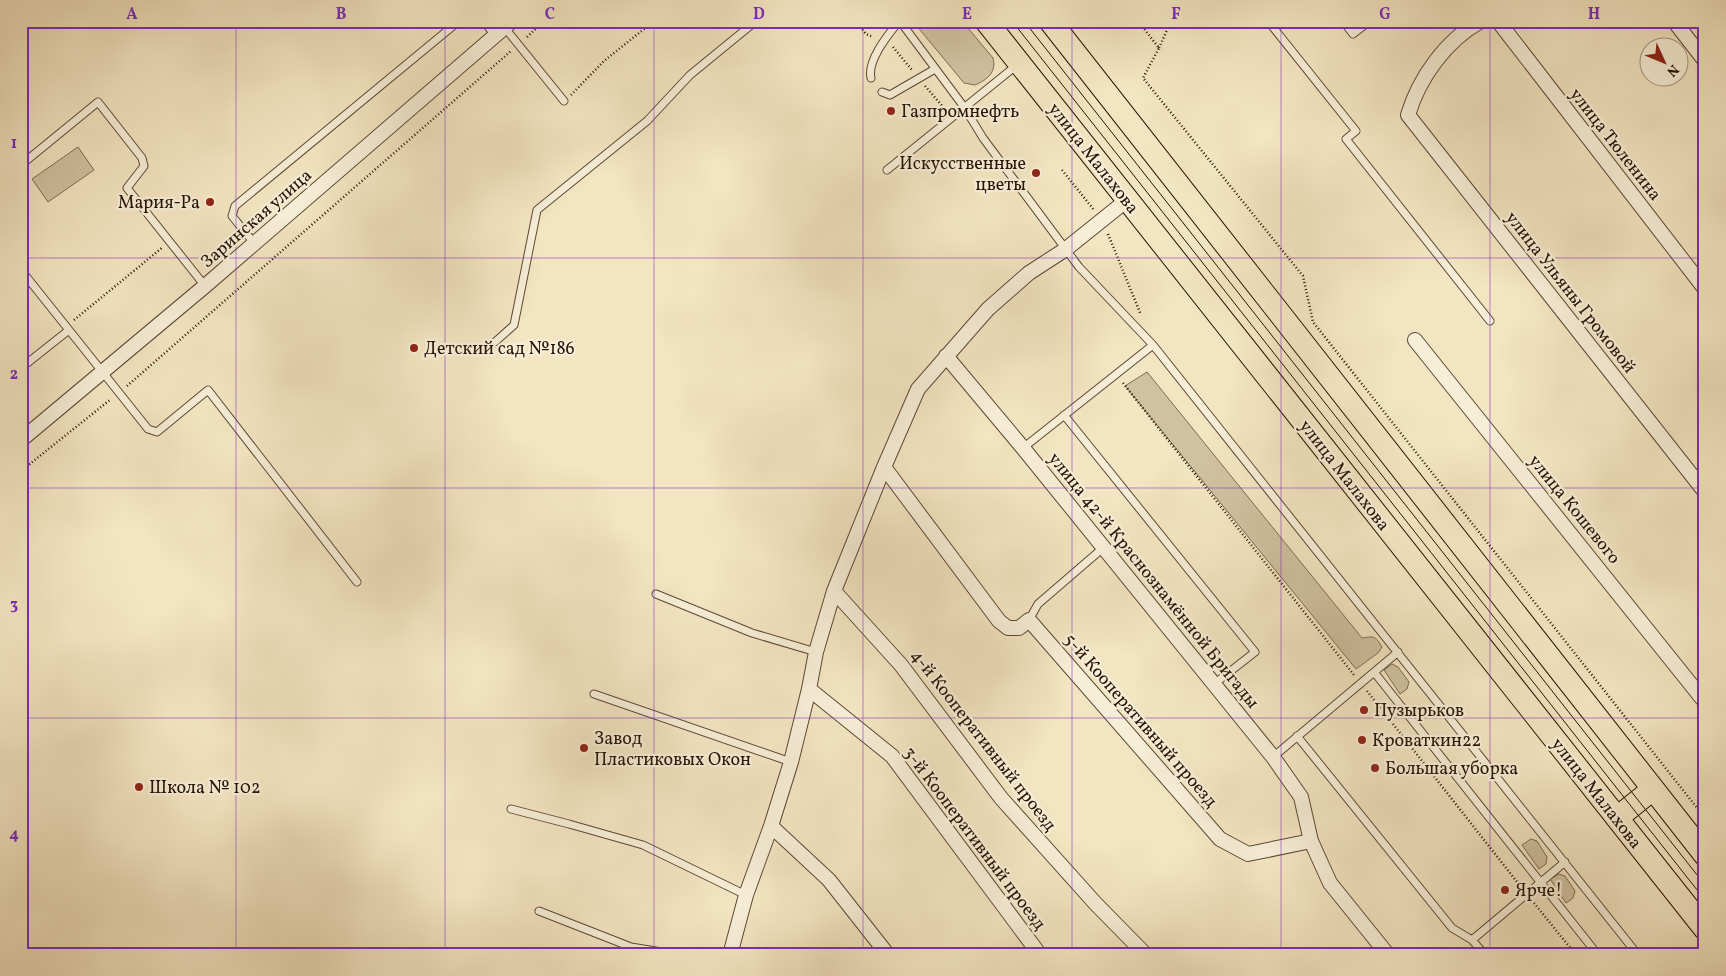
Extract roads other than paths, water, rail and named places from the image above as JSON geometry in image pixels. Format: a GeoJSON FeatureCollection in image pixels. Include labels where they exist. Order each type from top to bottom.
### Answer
{"type":"FeatureCollection","features":[{"type":"Feature","properties":{"kind":"main road","name":"улица Малахова"},"geometry":{"type":"LineString","coordinates":[[986,21],[1705,929]]}},
{"type":"Feature","properties":{"kind":"main road"},"geometry":{"type":"LineString","coordinates":[[1050,21],[1705,855]]}},
{"type":"Feature","properties":{"kind":"main road"},"geometry":{"type":"LineString","coordinates":[[1617,818],[1653,789]]}},
{"type":"Feature","properties":{"kind":"street","name":"улица Ульяны Громовой"},"geometry":{"type":"LineString","coordinates":[[1481,21],[1470,27],[1435,62],[1413,98],[1408,115],[1705,492]]}},
{"type":"Feature","properties":{"kind":"street","name":"улица Тюленина"},"geometry":{"type":"LineString","coordinates":[[1498,21],[1705,289]]}},
{"type":"Feature","properties":{"kind":"street"},"geometry":{"type":"LineString","coordinates":[[1674,21],[1704,60]]}},
{"type":"Feature","properties":{"kind":"street","name":"Заринская улица"},"geometry":{"type":"LineString","coordinates":[[21,440],[205,286],[504,28]]}},
{"type":"Feature","properties":{"kind":"street"},"geometry":{"type":"LineString","coordinates":[[733,953],[746,895],[771,826],[791,762],[816,652],[834,591],[918,389],[988,309],[1029,273],[1066,248],[1126,200]]}},
{"type":"Feature","properties":{"kind":"street","name":"улица Кошевого"},"geometry":{"type":"LineString","coordinates":[[1415,340],[1705,702]]}},
{"type":"Feature","properties":{"kind":"street","name":"улица 42-й Краснознамённой Бригады"},"geometry":{"type":"LineString","coordinates":[[946,356],[1023,448],[1273,757],[1301,797],[1311,841]]}},
{"type":"Feature","properties":{"kind":"street"},"geometry":{"type":"LineString","coordinates":[[884,467],[1000,620],[1008,628],[1019,628],[1029,620]]}},
{"type":"Feature","properties":{"kind":"street","name":"4-й Кооперативный проезд"},"geometry":{"type":"LineString","coordinates":[[834,591],[901,665],[1001,798],[1095,903],[1146,955]]}},
{"type":"Feature","properties":{"kind":"street","name":"5-й Кооперативный проезд"},"geometry":{"type":"LineString","coordinates":[[1029,620],[1220,839],[1248,854],[1311,841]]}},
{"type":"Feature","properties":{"kind":"street","name":"3-й Кооперативный проезд"},"geometry":{"type":"LineString","coordinates":[[809,689],[892,756],[1040,955]]}},
{"type":"Feature","properties":{"kind":"street"},"geometry":{"type":"LineString","coordinates":[[771,826],[829,880],[888,955]]}},
{"type":"Feature","properties":{"kind":"street"},"geometry":{"type":"LineString","coordinates":[[1311,841],[1330,883],[1388,955]]}},
{"type":"Feature","properties":{"kind":"lane"},"geometry":{"type":"LineString","coordinates":[[254,243],[232,216],[235,206],[459,21]]}},
{"type":"Feature","properties":{"kind":"lane"},"geometry":{"type":"LineString","coordinates":[[484,21],[504,28],[564,101]]}},
{"type":"Feature","properties":{"kind":"lane"},"geometry":{"type":"LineString","coordinates":[[496,342],[514,325],[536,210],[646,121],[690,75],[756,21]]}},
{"type":"Feature","properties":{"kind":"lane"},"geometry":{"type":"LineString","coordinates":[[871,78],[869,70],[883,42],[899,21],[964,107],[983,138],[1079,267],[1153,345],[1638,955]]}},
{"type":"Feature","properties":{"kind":"lane"},"geometry":{"type":"LineString","coordinates":[[1268,21],[1356,131],[1346,139],[1490,321]]}},
{"type":"Feature","properties":{"kind":"lane"},"geometry":{"type":"LineString","coordinates":[[1343,21],[1353,34],[1370,21]]}},
{"type":"Feature","properties":{"kind":"lane"},"geometry":{"type":"LineString","coordinates":[[887,170],[1020,63]]}},
{"type":"Feature","properties":{"kind":"lane"},"geometry":{"type":"LineString","coordinates":[[882,92],[890,95],[935,69]]}},
{"type":"Feature","properties":{"kind":"lane"},"geometry":{"type":"LineString","coordinates":[[21,165],[98,102],[142,158],[144,166],[127,188],[205,286]]}},
{"type":"Feature","properties":{"kind":"lane"},"geometry":{"type":"LineString","coordinates":[[21,270],[148,429],[157,432],[208,390],[357,582]]}},
{"type":"Feature","properties":{"kind":"lane"},"geometry":{"type":"LineString","coordinates":[[21,368],[69,330]]}},
{"type":"Feature","properties":{"kind":"lane"},"geometry":{"type":"LineString","coordinates":[[1023,448],[1153,345]]}},
{"type":"Feature","properties":{"kind":"lane"},"geometry":{"type":"LineString","coordinates":[[1064,415],[1255,652],[1214,684]]}},
{"type":"Feature","properties":{"kind":"lane"},"geometry":{"type":"LineString","coordinates":[[1029,620],[1038,604],[1103,548]]}},
{"type":"Feature","properties":{"kind":"lane"},"geometry":{"type":"LineString","coordinates":[[656,594],[752,633],[816,652]]}},
{"type":"Feature","properties":{"kind":"lane"},"geometry":{"type":"LineString","coordinates":[[1273,757],[1398,652]]}},
{"type":"Feature","properties":{"kind":"lane"},"geometry":{"type":"LineString","coordinates":[[1374,672],[1598,955]]}},
{"type":"Feature","properties":{"kind":"lane"},"geometry":{"type":"LineString","coordinates":[[594,694],[791,762]]}},
{"type":"Feature","properties":{"kind":"lane"},"geometry":{"type":"LineString","coordinates":[[1297,736],[1452,928],[1472,940],[1486,955]]}},
{"type":"Feature","properties":{"kind":"lane"},"geometry":{"type":"LineString","coordinates":[[511,810],[570,824],[643,845],[746,895]]}},
{"type":"Feature","properties":{"kind":"lane"},"geometry":{"type":"LineString","coordinates":[[1472,940],[1565,862]]}},
{"type":"Feature","properties":{"kind":"lane"},"geometry":{"type":"LineString","coordinates":[[539,911],[631,946],[680,955]]}},
{"type":"Feature","properties":{"kind":"tram line"},"geometry":{"type":"LineString","coordinates":[[1012,21],[1705,900]]}},
{"type":"Feature","properties":{"kind":"tram line"},"geometry":{"type":"LineString","coordinates":[[1024,21],[1705,885]]}},
{"type":"Feature","properties":{"kind":"place","name":"Газпромнефть"},"geometry":{"type":"Point","coordinates":[891,111]}},
{"type":"Feature","properties":{"kind":"place","name":"Искусственные цветы"},"geometry":{"type":"Point","coordinates":[1036,173]}},
{"type":"Feature","properties":{"kind":"place","name":"Мария-Ра"},"geometry":{"type":"Point","coordinates":[210,202]}},
{"type":"Feature","properties":{"kind":"place","name":"Детский сад №186"},"geometry":{"type":"Point","coordinates":[414,348]}},
{"type":"Feature","properties":{"kind":"place","name":"Пузырьков"},"geometry":{"type":"Point","coordinates":[1364,710]}},
{"type":"Feature","properties":{"kind":"place","name":"Кроваткин22"},"geometry":{"type":"Point","coordinates":[1362,740]}},
{"type":"Feature","properties":{"kind":"place","name":"Завод Пластиковых Окон"},"geometry":{"type":"Point","coordinates":[584,748]}},
{"type":"Feature","properties":{"kind":"place","name":"Большая уборка"},"geometry":{"type":"Point","coordinates":[1375,768]}},
{"type":"Feature","properties":{"kind":"place","name":"Школа № 102"},"geometry":{"type":"Point","coordinates":[139,787]}},
{"type":"Feature","properties":{"kind":"place","name":"Ярче!"},"geometry":{"type":"Point","coordinates":[1505,890]}}]}
